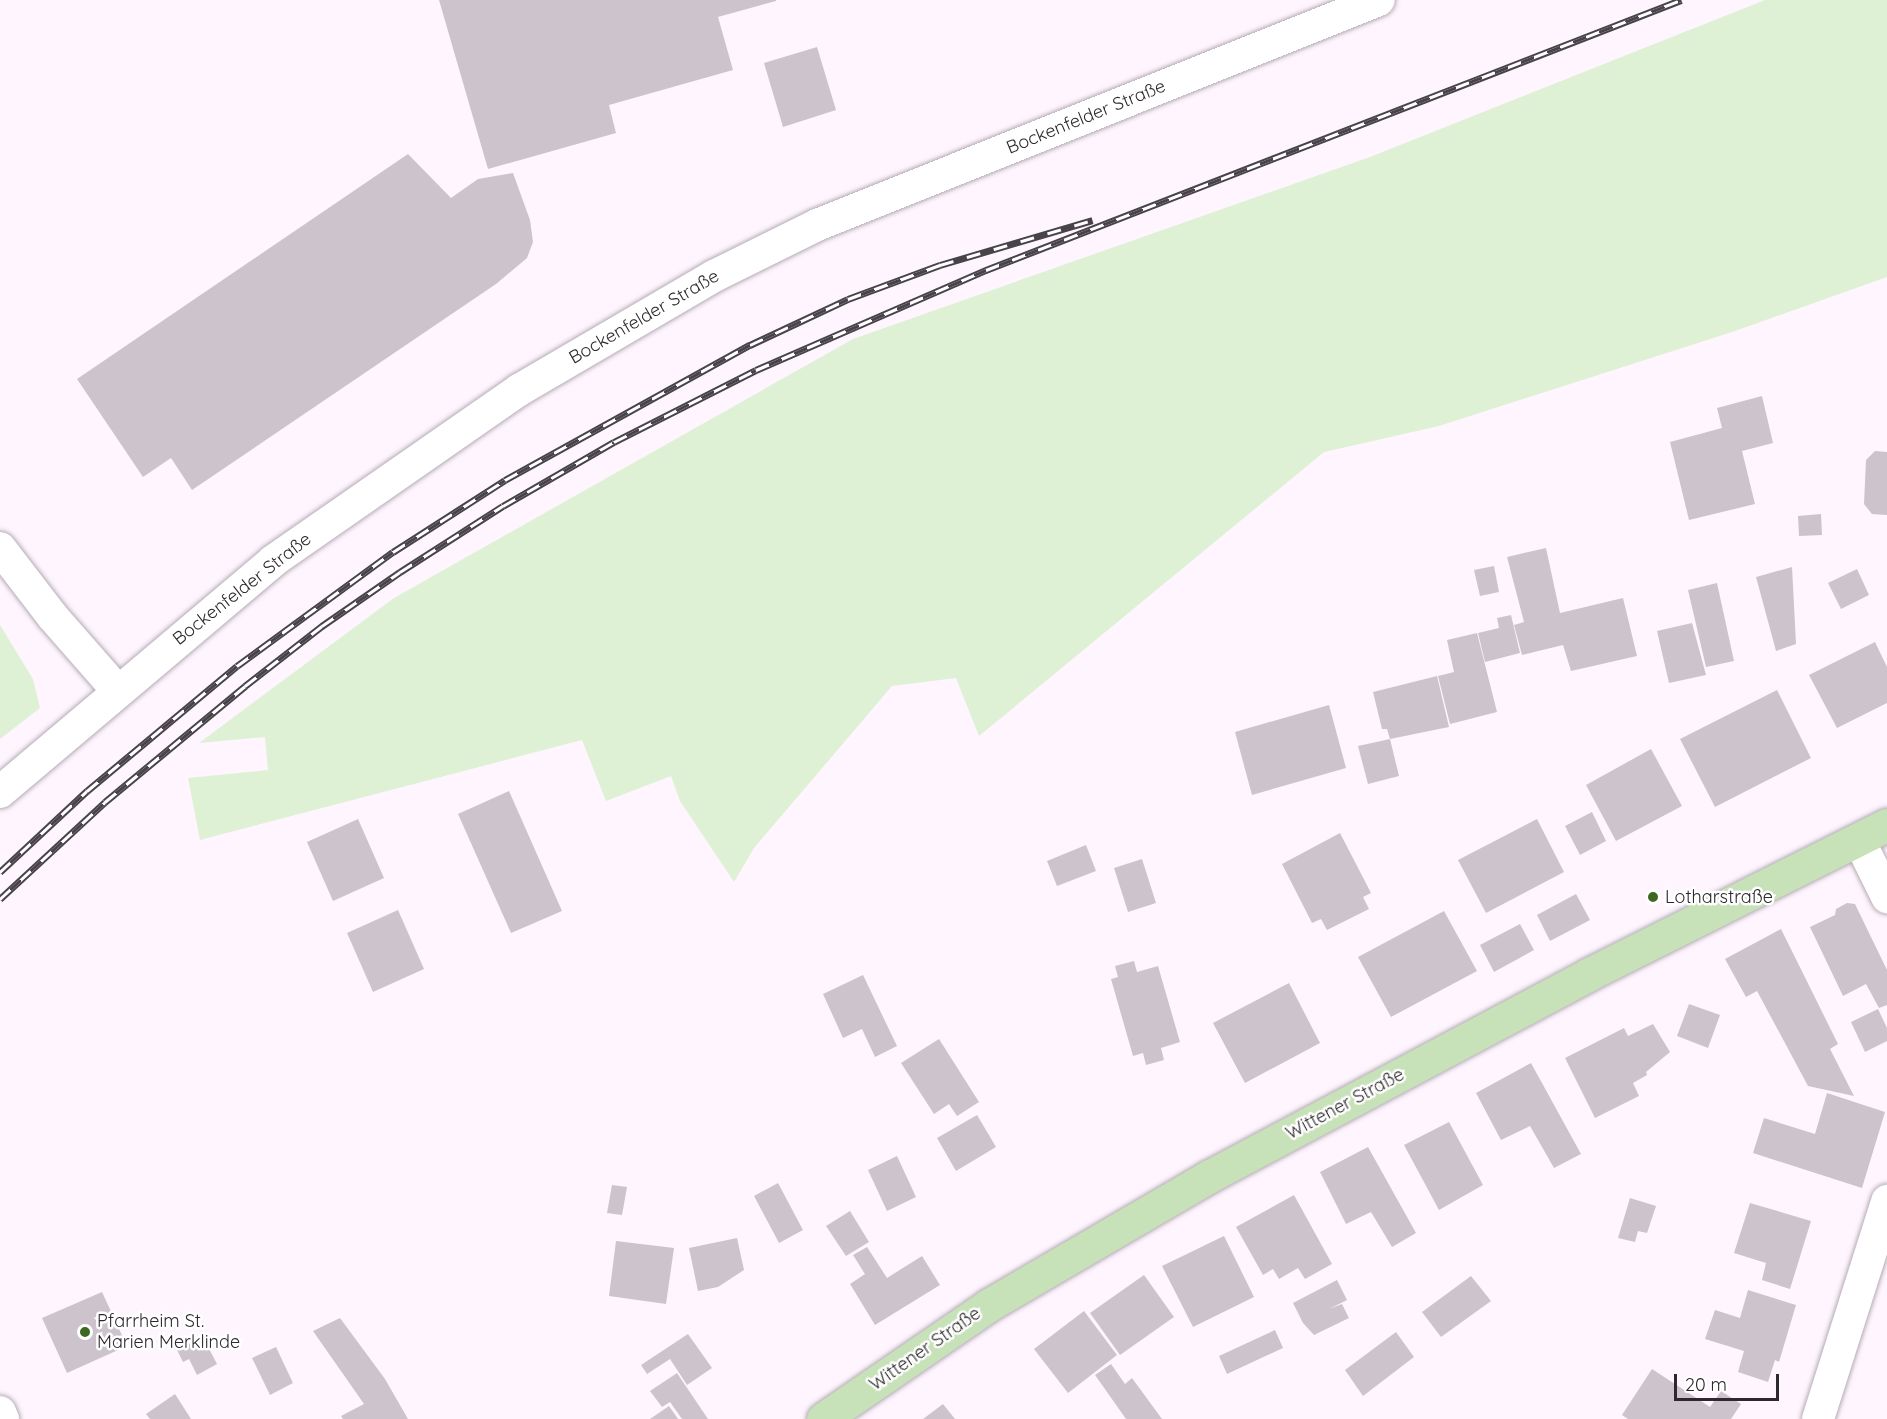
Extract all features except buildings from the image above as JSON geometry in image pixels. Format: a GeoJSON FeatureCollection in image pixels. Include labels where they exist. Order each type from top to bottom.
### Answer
{"type":"FeatureCollection","features":[{"type":"Feature","properties":{"kind":"main road","name":"Wittener Straße"},"geometry":{"type":"LineString","coordinates":[[823,1419],[989,1305],[1208,1177],[1589,974],[1887,825]]}},
{"type":"Feature","properties":{"kind":"street","name":"Bockenfelder Straße"},"geometry":{"type":"LineString","coordinates":[[0,792],[117,690],[273,561],[519,390],[714,276],[816,225],[1335,8],[1379,0]]}},
{"type":"Feature","properties":{"kind":"street"},"geometry":{"type":"LineString","coordinates":[[0,548],[53,617],[117,690]]}},
{"type":"Feature","properties":{"kind":"street"},"geometry":{"type":"LineString","coordinates":[[1859,840],[1887,897]]}},
{"type":"Feature","properties":{"kind":"street"},"geometry":{"type":"LineString","coordinates":[[1822,1411],[1887,1201]]}},
{"type":"Feature","properties":{"kind":"street"},"geometry":{"type":"LineString","coordinates":[[0,1412],[3,1419]]}},
{"type":"Feature","properties":{"kind":"green space"},"geometry":{"type":"Polygon","coordinates":[[[1765,0],[1887,0],[1887,277],[1732,332],[1439,426],[1324,452],[979,736],[956,678],[892,686],[754,848],[734,882],[680,801],[671,776],[606,801],[582,740],[200,840],[188,778],[268,770],[265,737],[199,743],[394,598],[853,339],[1370,157],[1765,0]]]}},
{"type":"Feature","properties":{"kind":"green space"},"geometry":{"type":"Polygon","coordinates":[[[0,625],[33,679],[40,708],[0,739],[0,625]]]}},
{"type":"Feature","properties":{"kind":"railway"},"geometry":{"type":"LineString","coordinates":[[0,899],[105,802],[245,686],[322,626],[400,572],[503,506],[614,442],[756,370],[986,270],[1681,0]]}},
{"type":"Feature","properties":{"kind":"railway"},"geometry":{"type":"LineString","coordinates":[[0,872],[87,791],[237,666],[393,552],[505,480],[750,345],[848,299],[940,265],[1093,220]]}},
{"type":"Feature","properties":{"kind":"place","name":"Lotharstraße"},"geometry":{"type":"Point","coordinates":[1653,897]}},
{"type":"Feature","properties":{"kind":"place","name":"Pfarrheim St. Marien Merklinde"},"geometry":{"type":"Point","coordinates":[85,1332]}}]}
